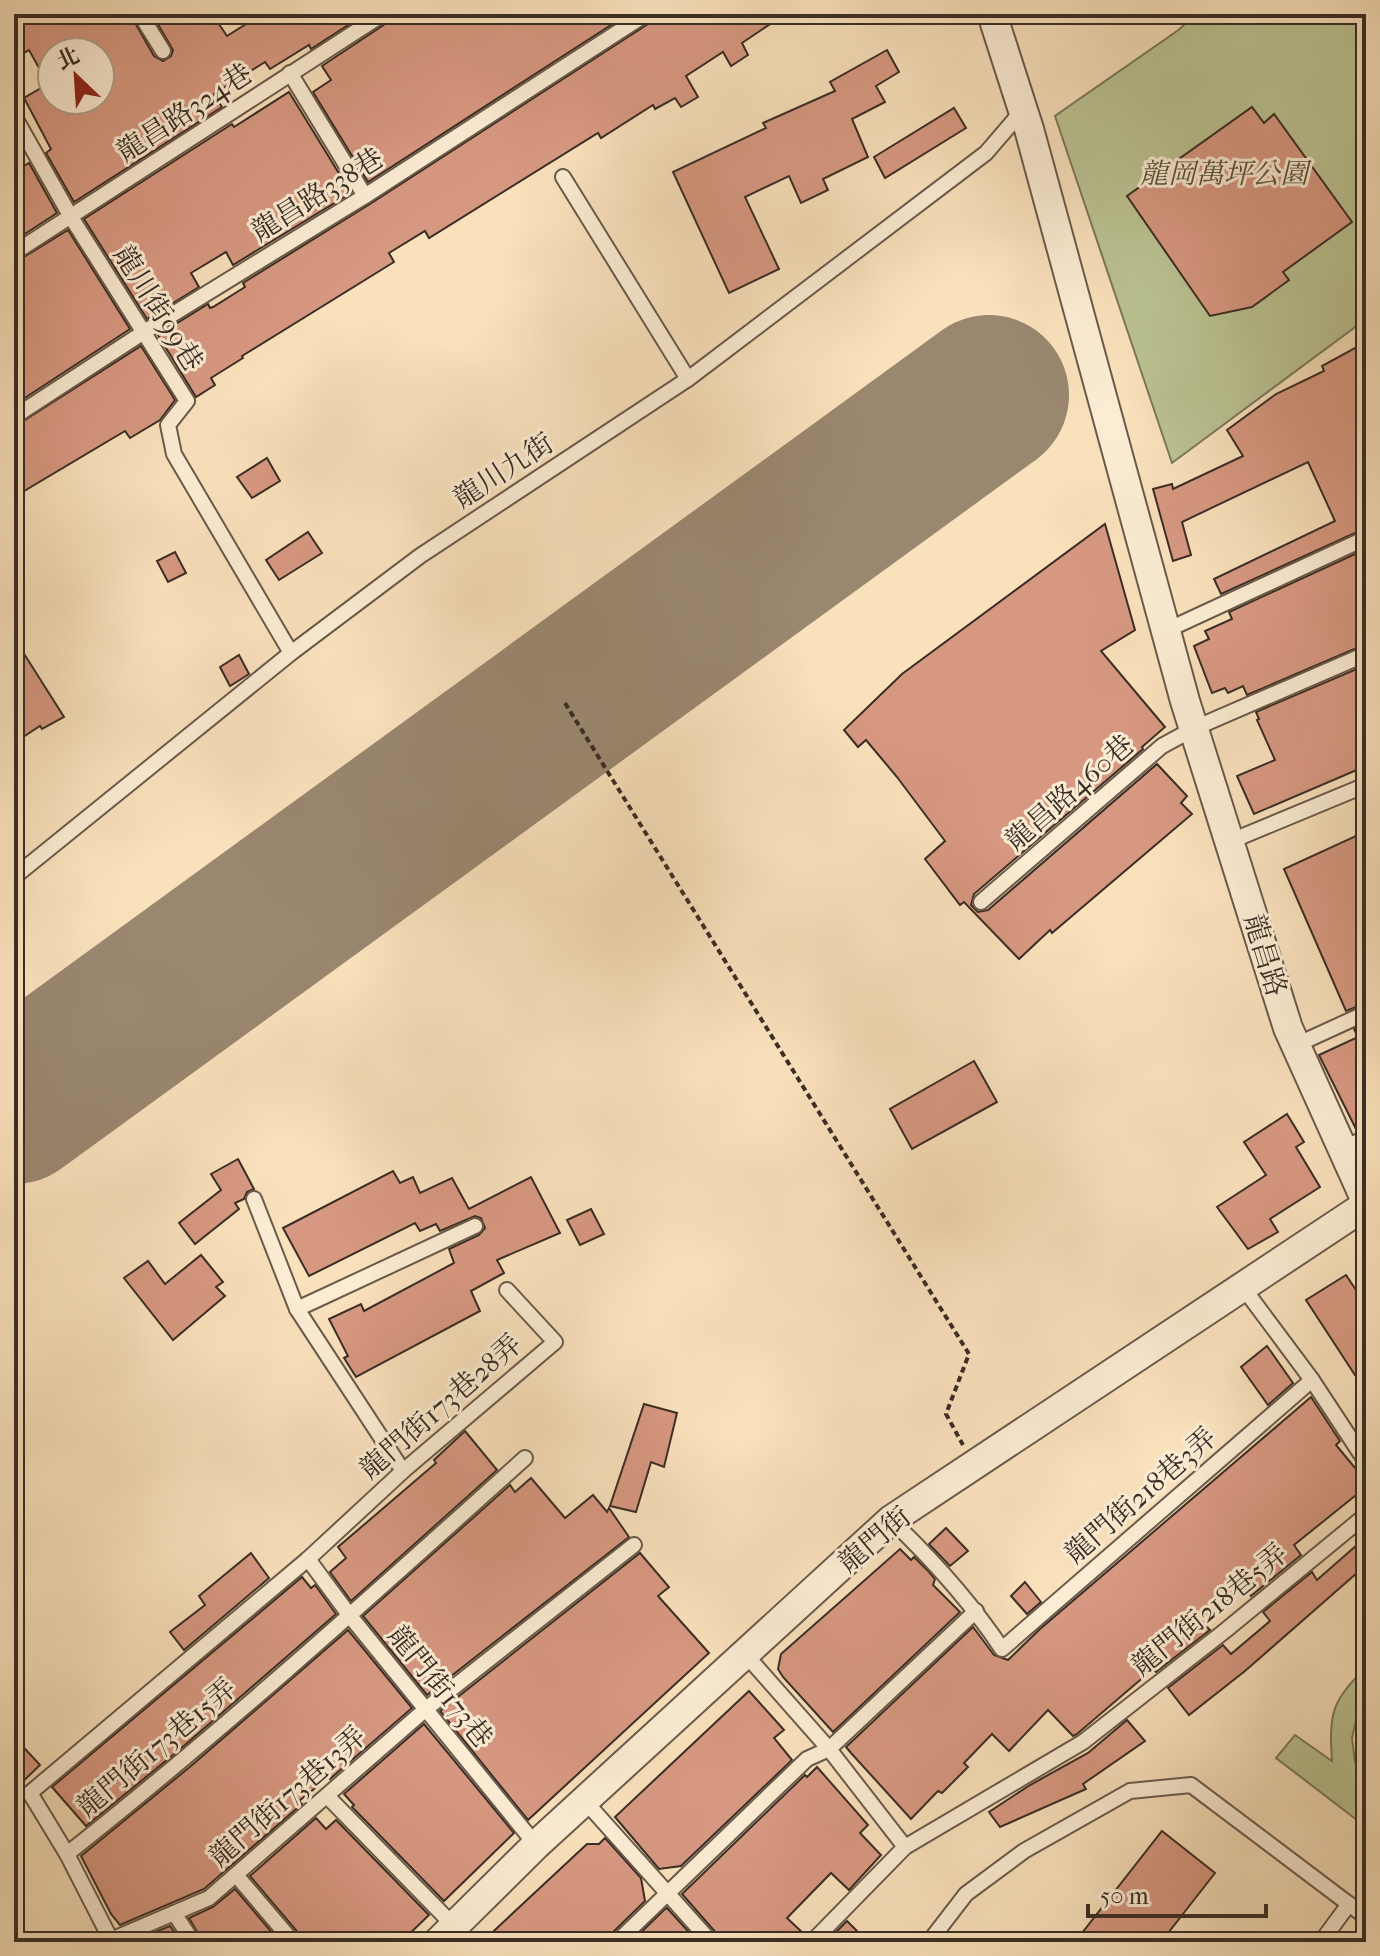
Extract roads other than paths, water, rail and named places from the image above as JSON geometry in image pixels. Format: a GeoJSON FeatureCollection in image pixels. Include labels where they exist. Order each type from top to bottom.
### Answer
{"type":"FeatureCollection","features":[{"type":"Feature","properties":{"kind":"street","name":"龍昌路"},"geometry":{"type":"LineString","coordinates":[[992,14],[1022,111],[1185,701],[1294,1047],[1354,1143],[1366,1203]]}},
{"type":"Feature","properties":{"kind":"street","name":"龍門街"},"geometry":{"type":"LineString","coordinates":[[446,1934],[584,1800],[891,1520],[1366,1203]]}},
{"type":"Feature","properties":{"kind":"lane"},"geometry":{"type":"LineString","coordinates":[[140,14],[163,51]]}},
{"type":"Feature","properties":{"kind":"lane","name":"龍昌路324巷"},"geometry":{"type":"LineString","coordinates":[[14,253],[383,14]]}},
{"type":"Feature","properties":{"kind":"lane","name":"龍昌路338巷"},"geometry":{"type":"LineString","coordinates":[[14,417],[646,14]]}},
{"type":"Feature","properties":{"kind":"lane"},"geometry":{"type":"LineString","coordinates":[[290,73],[365,196]]}},
{"type":"Feature","properties":{"kind":"lane","name":"龍川九街"},"geometry":{"type":"LineString","coordinates":[[14,877],[291,653],[420,556],[688,379],[986,153],[1022,111]]}},
{"type":"Feature","properties":{"kind":"lane","name":"龍川街99巷"},"geometry":{"type":"LineString","coordinates":[[14,116],[71,217],[187,401],[168,425],[174,454],[291,653]]}},
{"type":"Feature","properties":{"kind":"lane"},"geometry":{"type":"LineString","coordinates":[[563,177],[688,379]]}},
{"type":"Feature","properties":{"kind":"lane"},"geometry":{"type":"LineString","coordinates":[[1165,631],[1366,538]]}},
{"type":"Feature","properties":{"kind":"lane","name":"龍昌路460巷"},"geometry":{"type":"LineString","coordinates":[[981,902],[1162,746],[1195,728],[1366,654]]}},
{"type":"Feature","properties":{"kind":"lane"},"geometry":{"type":"LineString","coordinates":[[1231,841],[1366,785]]}},
{"type":"Feature","properties":{"kind":"lane"},"geometry":{"type":"LineString","coordinates":[[1294,1047],[1366,1013]]}},
{"type":"Feature","properties":{"kind":"lane"},"geometry":{"type":"LineString","coordinates":[[254,1199],[297,1309],[403,1471]]}},
{"type":"Feature","properties":{"kind":"lane"},"geometry":{"type":"LineString","coordinates":[[297,1309],[475,1226]]}},
{"type":"Feature","properties":{"kind":"lane"},"geometry":{"type":"LineString","coordinates":[[1242,1286],[1312,1380],[1366,1462]]}},
{"type":"Feature","properties":{"kind":"lane","name":"龍門街173巷28弄"},"geometry":{"type":"LineString","coordinates":[[67,1854],[30,1793],[308,1559],[403,1471],[555,1342],[507,1290]]}},
{"type":"Feature","properties":{"kind":"lane","name":"龍門街218巷3弄"},"geometry":{"type":"LineString","coordinates":[[976,1611],[1002,1649],[1312,1380]]}},
{"type":"Feature","properties":{"kind":"lane","name":"龍門街173巷15弄"},"geometry":{"type":"LineString","coordinates":[[111,1940],[67,1854],[350,1616],[525,1458]]}},
{"type":"Feature","properties":{"kind":"lane","name":"龍門街218巷5弄"},"geometry":{"type":"LineString","coordinates":[[812,1942],[905,1847],[1083,1742],[1366,1515]]}},
{"type":"Feature","properties":{"kind":"lane"},"geometry":{"type":"LineString","coordinates":[[617,1942],[807,1759],[829,1749],[976,1611],[938,1565],[891,1520]]}},
{"type":"Feature","properties":{"kind":"lane","name":"龍門街173巷13弄"},"geometry":{"type":"LineString","coordinates":[[111,1940],[209,1898],[426,1709],[634,1545]]}},
{"type":"Feature","properties":{"kind":"lane","name":"龍門街173巷"},"geometry":{"type":"LineString","coordinates":[[308,1559],[350,1616],[536,1845]]}},
{"type":"Feature","properties":{"kind":"lane"},"geometry":{"type":"LineString","coordinates":[[746,1655],[829,1749],[905,1847]]}},
{"type":"Feature","properties":{"kind":"lane"},"geometry":{"type":"LineString","coordinates":[[929,1942],[966,1894],[1024,1851],[1130,1791],[1191,1785],[1366,1917]]}},
{"type":"Feature","properties":{"kind":"lane"},"geometry":{"type":"LineString","coordinates":[[328,1797],[446,1934]]}},
{"type":"Feature","properties":{"kind":"lane"},"geometry":{"type":"LineString","coordinates":[[584,1800],[711,1942]]}},
{"type":"Feature","properties":{"kind":"lane"},"geometry":{"type":"LineString","coordinates":[[236,1875],[293,1942]]}},
{"type":"Feature","properties":{"kind":"lane"},"geometry":{"type":"LineString","coordinates":[[1321,1942],[1349,1904]]}},
{"type":"Feature","properties":{"kind":"lane"},"geometry":{"type":"LineString","coordinates":[[174,1913],[193,1942]]}},
{"type":"Feature","properties":{"kind":"park label","name":"龍岡萬坪公園"},"geometry":{"type":"Point","coordinates":[1224,173]}}]}
